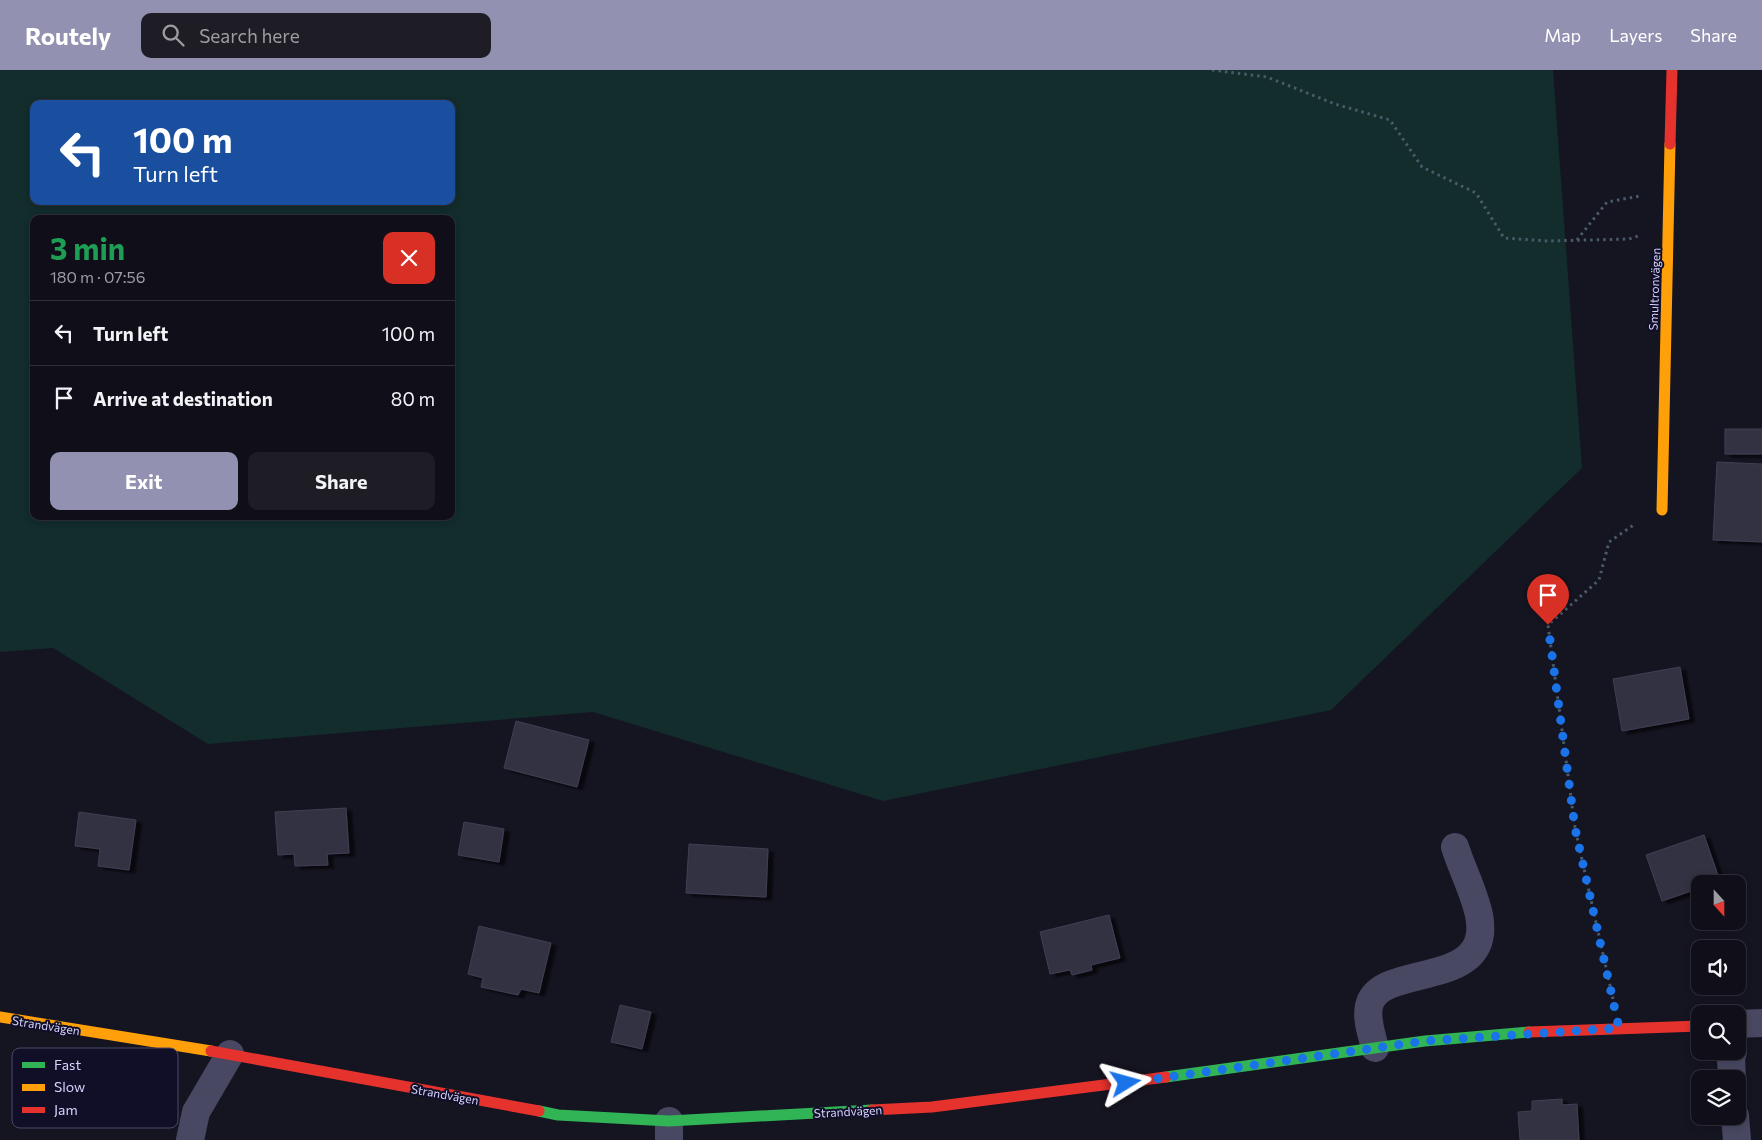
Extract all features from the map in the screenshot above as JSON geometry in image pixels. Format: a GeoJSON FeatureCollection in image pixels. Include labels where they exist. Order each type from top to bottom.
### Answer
{"type":"FeatureCollection","features":[{"type":"Feature","properties":{"kind":"street","name":"Smultronvägen"},"geometry":{"type":"LineString","coordinates":[[1662,510],[1670,226],[1672,70]]}},
{"type":"Feature","properties":{"kind":"street"},"geometry":{"type":"LineString","coordinates":[[1375,1048],[1369,1023],[1369,1006],[1379,992],[1386,986],[1432,974],[1465,960],[1472,954],[1476,944],[1479,915],[1455,847]]}},
{"type":"Feature","properties":{"kind":"street","name":"Strandvägen"},"geometry":{"type":"LineString","coordinates":[[0,1017],[230,1054],[558,1115],[669,1130],[932,1106],[1082,1089],[1375,1048],[1501,1034],[1691,1026]]}},
{"type":"Feature","properties":{"kind":"street"},"geometry":{"type":"LineString","coordinates":[[190,1140],[196,1112],[230,1054]]}},
{"type":"Feature","properties":{"kind":"street"},"geometry":{"type":"LineString","coordinates":[[1736,1125],[1737,1140]]}},
{"type":"Feature","properties":{"kind":"path"},"geometry":{"type":"LineString","coordinates":[[1212,70],[1267,77],[1335,104],[1390,120],[1422,167],[1476,194],[1504,238],[1629,239],[1670,226]]}},
{"type":"Feature","properties":{"kind":"path"},"geometry":{"type":"LineString","coordinates":[[1577,240],[1607,202],[1670,191]]}},
{"type":"Feature","properties":{"kind":"path"},"geometry":{"type":"LineString","coordinates":[[1619,1028],[1575,828],[1548,625],[1599,580],[1609,542],[1634,525]]}},
{"type":"Feature","properties":{"kind":"green space"},"geometry":{"type":"Polygon","coordinates":[[[0,70],[1553,70],[1582,468],[1331,710],[883,801],[593,712],[208,744],[53,648],[0,652],[0,70]]]}},
{"type":"Feature","properties":{"kind":"building"},"geometry":{"type":"Polygon","coordinates":[[[1725,429],[1762,429],[1762,454],[1725,454],[1725,429]]]}},
{"type":"Feature","properties":{"kind":"building"},"geometry":{"type":"Polygon","coordinates":[[[1717,462],[1762,464],[1762,542],[1713,540],[1717,462]]]}},
{"type":"Feature","properties":{"kind":"building"},"geometry":{"type":"Polygon","coordinates":[[[1680,667],[1689,719],[1622,731],[1613,679],[1680,667]]]}},
{"type":"Feature","properties":{"kind":"building"},"geometry":{"type":"Polygon","coordinates":[[[516,721],[589,740],[577,787],[504,768],[516,721]]]}},
{"type":"Feature","properties":{"kind":"building"},"geometry":{"type":"Polygon","coordinates":[[[346,808],[349,853],[327,854],[328,865],[295,866],[294,854],[278,855],[275,812],[346,808]]]}},
{"type":"Feature","properties":{"kind":"building"},"geometry":{"type":"Polygon","coordinates":[[[79,812],[136,820],[129,870],[98,866],[100,849],[75,846],[79,812]]]}},
{"type":"Feature","properties":{"kind":"building"},"geometry":{"type":"Polygon","coordinates":[[[464,822],[504,829],[499,862],[458,855],[464,822]]]}},
{"type":"Feature","properties":{"kind":"building"},"geometry":{"type":"Polygon","coordinates":[[[1704,835],[1718,875],[1691,875],[1691,891],[1662,901],[1646,855],[1704,835]]]}},
{"type":"Feature","properties":{"kind":"building"},"geometry":{"type":"Polygon","coordinates":[[[689,844],[768,849],[766,897],[686,893],[689,844]]]}},
{"type":"Feature","properties":{"kind":"building"},"geometry":{"type":"Polygon","coordinates":[[[1109,915],[1120,958],[1091,965],[1092,970],[1072,975],[1070,970],[1050,974],[1040,932],[1109,915]]]}},
{"type":"Feature","properties":{"kind":"building"},"geometry":{"type":"Polygon","coordinates":[[[479,926],[551,943],[539,993],[521,989],[518,995],[481,987],[483,978],[468,974],[479,926]]]}},
{"type":"Feature","properties":{"kind":"building"},"geometry":{"type":"Polygon","coordinates":[[[620,1005],[651,1012],[642,1049],[611,1042],[620,1005]]]}},
{"type":"Feature","properties":{"kind":"building"},"geometry":{"type":"Polygon","coordinates":[[[1562,1099],[1562,1105],[1577,1104],[1579,1140],[1520,1140],[1518,1112],[1532,1111],[1532,1101],[1562,1099]]]}},
{"type":"Feature","properties":{"kind":"traffic: fast"},"geometry":{"type":"LineString","coordinates":[[1166,1077],[1425,1041],[1529,1032]]}},
{"type":"Feature","properties":{"kind":"traffic: fast"},"geometry":{"type":"LineString","coordinates":[[539,1111],[558,1115],[669,1121],[872,1110]]}},
{"type":"Feature","properties":{"kind":"traffic: slow"},"geometry":{"type":"LineString","coordinates":[[1662,510],[1670,144]]}},
{"type":"Feature","properties":{"kind":"traffic: slow"},"geometry":{"type":"LineString","coordinates":[[0,1017],[211,1051]]}},
{"type":"Feature","properties":{"kind":"traffic: jam"},"geometry":{"type":"LineString","coordinates":[[1670,144],[1672,70]]}},
{"type":"Feature","properties":{"kind":"traffic: jam"},"geometry":{"type":"LineString","coordinates":[[1529,1032],[1691,1026]]}},
{"type":"Feature","properties":{"kind":"traffic: jam"},"geometry":{"type":"LineString","coordinates":[[211,1051],[539,1111]]}},
{"type":"Feature","properties":{"kind":"traffic: jam"},"geometry":{"type":"LineString","coordinates":[[872,1110],[932,1107],[1166,1077]]}},
{"type":"Feature","properties":{"kind":"route"},"geometry":{"type":"LineString","coordinates":[[1126,1083],[1425,1041],[1511,1033],[1619,1028],[1575,828],[1548,625]]}}]}
